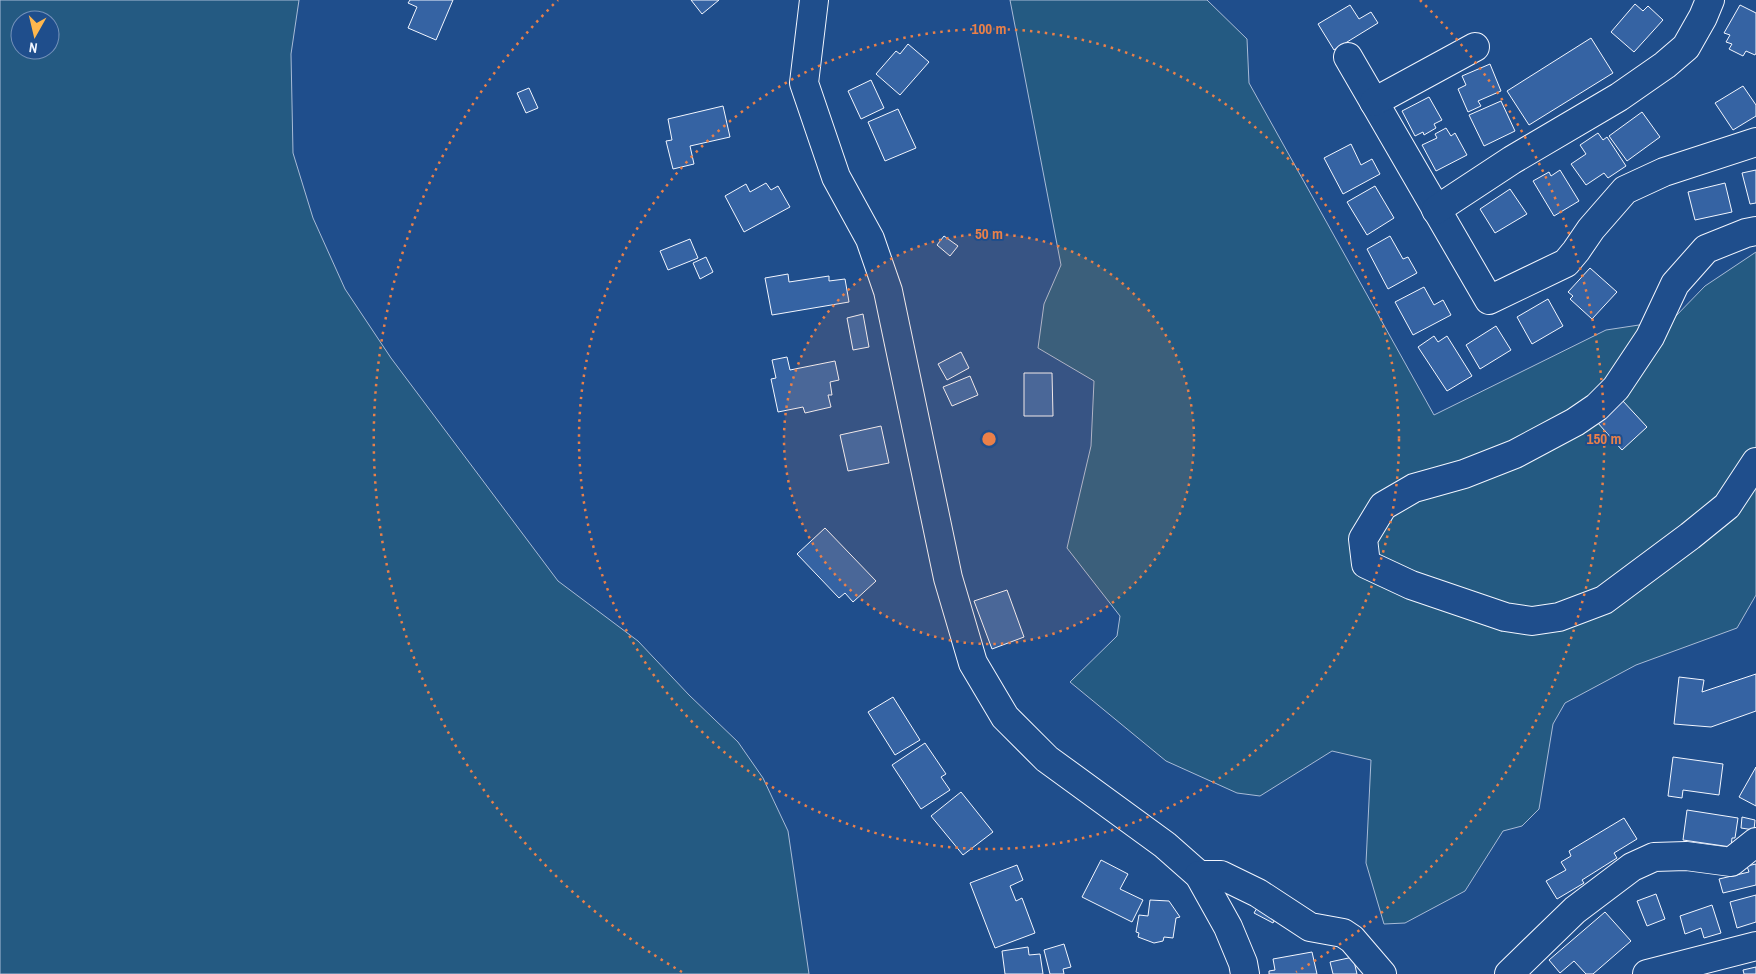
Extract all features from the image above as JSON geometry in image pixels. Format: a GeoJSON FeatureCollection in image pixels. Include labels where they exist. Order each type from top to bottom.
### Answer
{"type":"FeatureCollection","features":[{"type":"Feature","properties":{"kind":"street"},"geometry":{"type":"LineString","coordinates":[[814,0],[804,82],[836,177],[870,239],[888,291],[948,578],[973,663],[1005,717],[1047,759],[1164,845],[1199,875],[1228,927],[1243,963],[1245,974]]}},
{"type":"Feature","properties":{"kind":"street"},"geometry":{"type":"LineString","coordinates":[[1436,210],[1512,160],[1618,97],[1664,65],[1686,47],[1710,0]]}},
{"type":"Feature","properties":{"kind":"street"},"geometry":{"type":"LineString","coordinates":[[1374,102],[1476,47]]}},
{"type":"Feature","properties":{"kind":"street"},"geometry":{"type":"LineString","coordinates":[[1348,57],[1489,300],[1566,263],[1591,229],[1625,190],[1664,172],[1756,142]]}},
{"type":"Feature","properties":{"kind":"street"},"geometry":{"type":"LineString","coordinates":[[1755,467],[1727,506],[1690,536],[1604,600],[1559,617],[1532,621],[1505,617],[1411,585],[1366,564],[1362,539],[1383,506],[1414,488],[1464,474],[1515,454],[1597,408],[1616,388],[1650,337],[1675,284],[1706,249],[1746,233],[1756,232]]}},
{"type":"Feature","properties":{"kind":"street"},"geometry":{"type":"LineString","coordinates":[[1509,974],[1575,910],[1632,867],[1654,857],[1686,856],[1731,862],[1756,842]]}},
{"type":"Feature","properties":{"kind":"street"},"geometry":{"type":"LineString","coordinates":[[1199,875],[1221,875],[1258,893],[1310,927],[1343,933],[1352,939],[1382,974]]}},
{"type":"Feature","properties":{"kind":"street"},"geometry":{"type":"LineString","coordinates":[[1648,974],[1756,946]]}},
{"type":"Feature","properties":{"kind":"shaded area"},"geometry":{"type":"Polygon","coordinates":[[[0,0],[299,0],[291,54],[293,153],[313,218],[345,289],[391,358],[558,581],[638,641],[689,695],[738,742],[763,778],[788,831],[809,974],[0,974],[0,0]]]}},
{"type":"Feature","properties":{"kind":"shaded area"},"geometry":{"type":"Polygon","coordinates":[[[1010,0],[1207,0],[1247,39],[1249,83],[1434,415],[1606,330],[1672,320],[1705,286],[1756,252],[1756,595],[1737,628],[1636,665],[1565,703],[1553,724],[1539,809],[1522,826],[1503,831],[1465,891],[1405,923],[1384,924],[1366,863],[1371,760],[1332,751],[1260,796],[1237,793],[1166,761],[1070,682],[1117,636],[1120,616],[1067,548],[1091,446],[1094,381],[1038,348],[1044,304],[1061,265],[1010,0]]]}},
{"type":"Feature","properties":{"kind":"building"},"geometry":{"type":"Polygon","coordinates":[[[410,0],[453,0],[436,40],[408,28],[417,7],[408,3],[410,0]]]}},
{"type":"Feature","properties":{"kind":"building"},"geometry":{"type":"Polygon","coordinates":[[[691,0],[719,0],[702,14],[691,0]]]}},
{"type":"Feature","properties":{"kind":"building"},"geometry":{"type":"Polygon","coordinates":[[[1635,4],[1643,11],[1648,6],[1663,20],[1634,52],[1611,32],[1635,4]]]}},
{"type":"Feature","properties":{"kind":"building"},"geometry":{"type":"Polygon","coordinates":[[[1350,5],[1359,19],[1371,12],[1378,23],[1334,50],[1318,24],[1350,5]]]}},
{"type":"Feature","properties":{"kind":"building"},"geometry":{"type":"Polygon","coordinates":[[[1740,5],[1756,13],[1755,55],[1746,51],[1743,56],[1729,49],[1732,44],[1726,42],[1730,35],[1724,33],[1740,5]]]}},
{"type":"Feature","properties":{"kind":"building"},"geometry":{"type":"Polygon","coordinates":[[[1591,38],[1613,73],[1529,125],[1507,91],[1591,38]]]}},
{"type":"Feature","properties":{"kind":"building"},"geometry":{"type":"Polygon","coordinates":[[[908,44],[929,62],[900,95],[876,74],[896,51],[900,54],[908,44]]]}},
{"type":"Feature","properties":{"kind":"building"},"geometry":{"type":"Polygon","coordinates":[[[1490,64],[1501,91],[1478,101],[1481,106],[1468,112],[1458,89],[1466,85],[1462,76],[1490,64]]]}},
{"type":"Feature","properties":{"kind":"building"},"geometry":{"type":"Polygon","coordinates":[[[871,80],[884,108],[861,119],[848,91],[871,80]]]}},
{"type":"Feature","properties":{"kind":"building"},"geometry":{"type":"Polygon","coordinates":[[[1743,86],[1756,105],[1756,116],[1733,130],[1715,103],[1743,86]]]}},
{"type":"Feature","properties":{"kind":"building"},"geometry":{"type":"Polygon","coordinates":[[[529,88],[538,108],[526,113],[517,93],[529,88]]]}},
{"type":"Feature","properties":{"kind":"building"},"geometry":{"type":"Polygon","coordinates":[[[1429,97],[1442,120],[1434,124],[1436,128],[1424,135],[1423,132],[1415,136],[1402,111],[1429,97]]]}},
{"type":"Feature","properties":{"kind":"building"},"geometry":{"type":"Polygon","coordinates":[[[1501,101],[1515,131],[1484,146],[1469,115],[1501,101]]]}},
{"type":"Feature","properties":{"kind":"building"},"geometry":{"type":"Polygon","coordinates":[[[723,106],[730,137],[690,146],[694,164],[673,169],[666,141],[672,140],[668,119],[723,106]]]}},
{"type":"Feature","properties":{"kind":"building"},"geometry":{"type":"Polygon","coordinates":[[[898,109],[916,148],[885,161],[868,122],[898,109]]]}},
{"type":"Feature","properties":{"kind":"building"},"geometry":{"type":"Polygon","coordinates":[[[1642,112],[1660,137],[1627,161],[1609,136],[1642,112]]]}},
{"type":"Feature","properties":{"kind":"building"},"geometry":{"type":"Polygon","coordinates":[[[1446,128],[1451,136],[1455,133],[1467,155],[1436,171],[1422,145],[1437,138],[1435,134],[1446,128]]]}},
{"type":"Feature","properties":{"kind":"building"},"geometry":{"type":"Polygon","coordinates":[[[1598,133],[1603,140],[1607,137],[1626,166],[1608,178],[1604,173],[1586,185],[1571,164],[1586,154],[1580,145],[1598,133]]]}},
{"type":"Feature","properties":{"kind":"building"},"geometry":{"type":"Polygon","coordinates":[[[1351,144],[1361,165],[1372,159],[1380,174],[1343,194],[1324,158],[1351,144]]]}},
{"type":"Feature","properties":{"kind":"building"},"geometry":{"type":"Polygon","coordinates":[[[1560,170],[1579,201],[1554,216],[1533,181],[1549,172],[1551,176],[1560,170]]]}},
{"type":"Feature","properties":{"kind":"building"},"geometry":{"type":"Polygon","coordinates":[[[1756,170],[1756,203],[1750,204],[1742,173],[1756,170]]]}},
{"type":"Feature","properties":{"kind":"building"},"geometry":{"type":"Polygon","coordinates":[[[766,183],[771,190],[778,186],[790,207],[744,232],[725,196],[746,184],[750,192],[766,183]]]}},
{"type":"Feature","properties":{"kind":"building"},"geometry":{"type":"Polygon","coordinates":[[[1725,183],[1732,212],[1695,220],[1688,192],[1725,183]]]}},
{"type":"Feature","properties":{"kind":"building"},"geometry":{"type":"Polygon","coordinates":[[[1375,186],[1394,218],[1367,235],[1347,202],[1375,186]]]}},
{"type":"Feature","properties":{"kind":"building"},"geometry":{"type":"Polygon","coordinates":[[[1510,189],[1527,214],[1495,233],[1480,209],[1510,189]]]}},
{"type":"Feature","properties":{"kind":"building"},"geometry":{"type":"Polygon","coordinates":[[[944,236],[958,246],[950,256],[937,245],[944,236]]]}},
{"type":"Feature","properties":{"kind":"building"},"geometry":{"type":"Polygon","coordinates":[[[1390,236],[1403,259],[1408,257],[1417,273],[1388,289],[1367,249],[1390,236]]]}},
{"type":"Feature","properties":{"kind":"building"},"geometry":{"type":"Polygon","coordinates":[[[690,239],[698,258],[668,270],[660,251],[690,239]]]}},
{"type":"Feature","properties":{"kind":"building"},"geometry":{"type":"Polygon","coordinates":[[[706,257],[713,272],[700,279],[693,263],[706,257]]]}},
{"type":"Feature","properties":{"kind":"building"},"geometry":{"type":"Polygon","coordinates":[[[1590,268],[1617,292],[1592,319],[1570,299],[1573,296],[1568,292],[1590,268]]]}},
{"type":"Feature","properties":{"kind":"building"},"geometry":{"type":"Polygon","coordinates":[[[788,274],[789,282],[829,276],[829,281],[845,279],[849,302],[772,315],[765,278],[788,274]]]}},
{"type":"Feature","properties":{"kind":"building"},"geometry":{"type":"Polygon","coordinates":[[[1424,287],[1434,305],[1443,300],[1451,315],[1413,335],[1395,302],[1424,287]]]}},
{"type":"Feature","properties":{"kind":"building"},"geometry":{"type":"Polygon","coordinates":[[[1548,299],[1563,326],[1532,344],[1517,317],[1548,299]]]}},
{"type":"Feature","properties":{"kind":"building"},"geometry":{"type":"Polygon","coordinates":[[[863,314],[869,347],[853,350],[847,318],[863,314]]]}},
{"type":"Feature","properties":{"kind":"building"},"geometry":{"type":"Polygon","coordinates":[[[1496,326],[1511,350],[1480,369],[1466,345],[1496,326]]]}},
{"type":"Feature","properties":{"kind":"building"},"geometry":{"type":"Polygon","coordinates":[[[1434,336],[1438,342],[1447,336],[1472,376],[1447,391],[1418,347],[1434,336]]]}},
{"type":"Feature","properties":{"kind":"building"},"geometry":{"type":"Polygon","coordinates":[[[961,352],[969,368],[947,380],[938,364],[961,352]]]}},
{"type":"Feature","properties":{"kind":"building"},"geometry":{"type":"Polygon","coordinates":[[[787,357],[790,370],[835,361],[839,380],[830,382],[832,395],[828,395],[831,407],[805,413],[803,407],[778,412],[771,379],[776,378],[772,360],[787,357]]]}},
{"type":"Feature","properties":{"kind":"building"},"geometry":{"type":"Polygon","coordinates":[[[1024,373],[1052,373],[1053,416],[1024,416],[1024,373]]]}},
{"type":"Feature","properties":{"kind":"building"},"geometry":{"type":"Polygon","coordinates":[[[970,376],[978,395],[952,406],[943,387],[970,376]]]}},
{"type":"Feature","properties":{"kind":"building"},"geometry":{"type":"Polygon","coordinates":[[[1622,400],[1647,427],[1622,450],[1597,422],[1622,400]]]}},
{"type":"Feature","properties":{"kind":"building"},"geometry":{"type":"Polygon","coordinates":[[[881,426],[889,463],[848,471],[840,435],[881,426]]]}},
{"type":"Feature","properties":{"kind":"building"},"geometry":{"type":"Polygon","coordinates":[[[825,528],[876,581],[853,602],[845,593],[839,598],[797,554],[825,528]]]}},
{"type":"Feature","properties":{"kind":"building"},"geometry":{"type":"Polygon","coordinates":[[[1007,590],[1024,637],[992,649],[974,601],[1007,590]]]}},
{"type":"Feature","properties":{"kind":"building"},"geometry":{"type":"Polygon","coordinates":[[[1756,674],[1756,711],[1711,727],[1674,724],[1679,677],[1704,680],[1702,692],[1756,674]]]}},
{"type":"Feature","properties":{"kind":"building"},"geometry":{"type":"Polygon","coordinates":[[[893,697],[920,740],[895,755],[868,712],[893,697]]]}},
{"type":"Feature","properties":{"kind":"building"},"geometry":{"type":"Polygon","coordinates":[[[925,743],[946,774],[941,777],[950,790],[921,809],[892,765],[925,743]]]}},
{"type":"Feature","properties":{"kind":"building"},"geometry":{"type":"Polygon","coordinates":[[[1673,757],[1723,764],[1719,795],[1683,790],[1682,798],[1668,796],[1673,757]]]}},
{"type":"Feature","properties":{"kind":"building"},"geometry":{"type":"Polygon","coordinates":[[[1756,767],[1756,806],[1739,797],[1756,767]]]}},
{"type":"Feature","properties":{"kind":"building"},"geometry":{"type":"Polygon","coordinates":[[[961,792],[993,832],[963,855],[931,816],[961,792]]]}},
{"type":"Feature","properties":{"kind":"building"},"geometry":{"type":"Polygon","coordinates":[[[1687,810],[1738,818],[1735,838],[1732,838],[1731,847],[1683,840],[1687,810]]]}},
{"type":"Feature","properties":{"kind":"building"},"geometry":{"type":"Polygon","coordinates":[[[1742,817],[1755,820],[1754,830],[1741,828],[1742,817]]]}},
{"type":"Feature","properties":{"kind":"building"},"geometry":{"type":"Polygon","coordinates":[[[1624,818],[1637,839],[1614,853],[1617,858],[1582,880],[1584,883],[1557,899],[1546,881],[1566,870],[1561,862],[1571,856],[1569,851],[1624,818]]]}},
{"type":"Feature","properties":{"kind":"building"},"geometry":{"type":"Polygon","coordinates":[[[1101,860],[1128,874],[1120,889],[1143,900],[1132,922],[1082,897],[1101,860]]]}},
{"type":"Feature","properties":{"kind":"building"},"geometry":{"type":"Polygon","coordinates":[[[1756,864],[1756,885],[1723,893],[1719,879],[1749,872],[1747,866],[1756,864]]]}},
{"type":"Feature","properties":{"kind":"building"},"geometry":{"type":"Polygon","coordinates":[[[1017,865],[1023,880],[1010,886],[1016,901],[1022,898],[1035,933],[995,948],[970,883],[1017,865]]]}},
{"type":"Feature","properties":{"kind":"building"},"geometry":{"type":"Polygon","coordinates":[[[1656,894],[1665,919],[1647,926],[1637,901],[1656,894]]]}},
{"type":"Feature","properties":{"kind":"building"},"geometry":{"type":"Polygon","coordinates":[[[1756,895],[1756,922],[1737,928],[1730,902],[1756,895]]]}},
{"type":"Feature","properties":{"kind":"building"},"geometry":{"type":"Polygon","coordinates":[[[1150,900],[1169,901],[1180,917],[1176,918],[1173,938],[1164,937],[1163,941],[1154,943],[1138,937],[1139,933],[1136,932],[1139,915],[1148,916],[1150,900]]]}},
{"type":"Feature","properties":{"kind":"building"},"geometry":{"type":"Polygon","coordinates":[[[1260,903],[1278,913],[1273,923],[1254,913],[1260,903]]]}},
{"type":"Feature","properties":{"kind":"building"},"geometry":{"type":"Polygon","coordinates":[[[1712,905],[1721,933],[1704,938],[1701,928],[1685,934],[1680,916],[1712,905]]]}},
{"type":"Feature","properties":{"kind":"building"},"geometry":{"type":"Polygon","coordinates":[[[1605,912],[1631,941],[1593,974],[1586,974],[1574,961],[1560,973],[1549,960],[1605,912]]]}},
{"type":"Feature","properties":{"kind":"building"},"geometry":{"type":"Polygon","coordinates":[[[1064,944],[1071,967],[1063,969],[1064,974],[1050,974],[1044,950],[1064,944]]]}},
{"type":"Feature","properties":{"kind":"building"},"geometry":{"type":"Polygon","coordinates":[[[1028,947],[1029,955],[1040,954],[1043,974],[1005,974],[1002,951],[1028,947]]]}},
{"type":"Feature","properties":{"kind":"building"},"geometry":{"type":"Polygon","coordinates":[[[1312,952],[1317,974],[1269,974],[1269,971],[1275,970],[1273,959],[1312,952]]]}},
{"type":"Feature","properties":{"kind":"building"},"geometry":{"type":"Polygon","coordinates":[[[1353,957],[1357,974],[1333,974],[1330,962],[1353,957]]]}},
{"type":"Feature","properties":{"kind":"building"},"geometry":{"type":"Polygon","coordinates":[[[1756,967],[1756,974],[1744,974],[1743,970],[1756,967]]]}}]}
